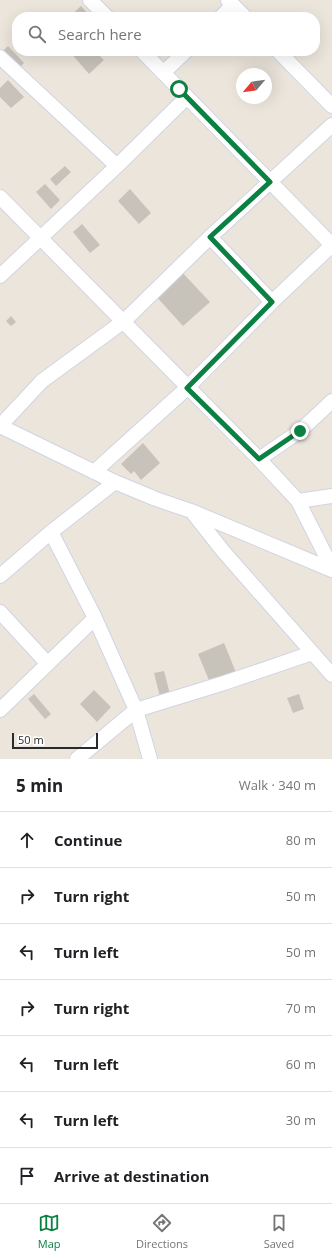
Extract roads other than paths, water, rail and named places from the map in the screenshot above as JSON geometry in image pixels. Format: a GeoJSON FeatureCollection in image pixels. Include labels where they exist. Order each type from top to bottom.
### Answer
{"type":"FeatureCollection","features":[{"type":"Feature","properties":{"kind":"street"},"geometry":{"type":"LineString","coordinates":[[90,0],[102,12]]}},
{"type":"Feature","properties":{"kind":"street"},"geometry":{"type":"LineString","coordinates":[[225,12],[231,3],[240,12]]}},
{"type":"Feature","properties":{"kind":"street"},"geometry":{"type":"LineString","coordinates":[[94,472],[187,388],[272,302],[332,245],[147,56]]}},
{"type":"Feature","properties":{"kind":"street"},"geometry":{"type":"LineString","coordinates":[[163,73],[181,56]]}},
{"type":"Feature","properties":{"kind":"street"},"geometry":{"type":"LineString","coordinates":[[283,56],[332,106]]}},
{"type":"Feature","properties":{"kind":"street"},"geometry":{"type":"LineString","coordinates":[[0,57],[117,166]]}},
{"type":"Feature","properties":{"kind":"street"},"geometry":{"type":"LineString","coordinates":[[0,276],[117,166],[187,97]]}},
{"type":"Feature","properties":{"kind":"street"},"geometry":{"type":"LineString","coordinates":[[332,125],[210,237],[124,321],[42,381],[0,426],[115,482],[156,499],[192,511],[332,569]]}},
{"type":"Feature","properties":{"kind":"street"},"geometry":{"type":"LineString","coordinates":[[0,197],[124,321],[187,388],[259,459],[298,501],[332,569]]}},
{"type":"Feature","properties":{"kind":"street"},"geometry":{"type":"LineString","coordinates":[[210,237],[272,302]]}},
{"type":"Feature","properties":{"kind":"street"},"geometry":{"type":"LineString","coordinates":[[259,459],[300,431],[332,401]]}},
{"type":"Feature","properties":{"kind":"street"},"geometry":{"type":"LineString","coordinates":[[0,576],[51,532],[115,482]]}},
{"type":"Feature","properties":{"kind":"street"},"geometry":{"type":"LineString","coordinates":[[298,501],[332,496]]}},
{"type":"Feature","properties":{"kind":"street"},"geometry":{"type":"LineString","coordinates":[[192,511],[223,551],[332,675]]}},
{"type":"Feature","properties":{"kind":"street"},"geometry":{"type":"LineString","coordinates":[[51,532],[95,618],[136,710],[150,759]]}},
{"type":"Feature","properties":{"kind":"street"},"geometry":{"type":"LineString","coordinates":[[0,612],[47,663]]}},
{"type":"Feature","properties":{"kind":"street"},"geometry":{"type":"LineString","coordinates":[[0,710],[95,618]]}},
{"type":"Feature","properties":{"kind":"street"},"geometry":{"type":"LineString","coordinates":[[77,759],[136,710],[231,681],[312,653]]}}]}
